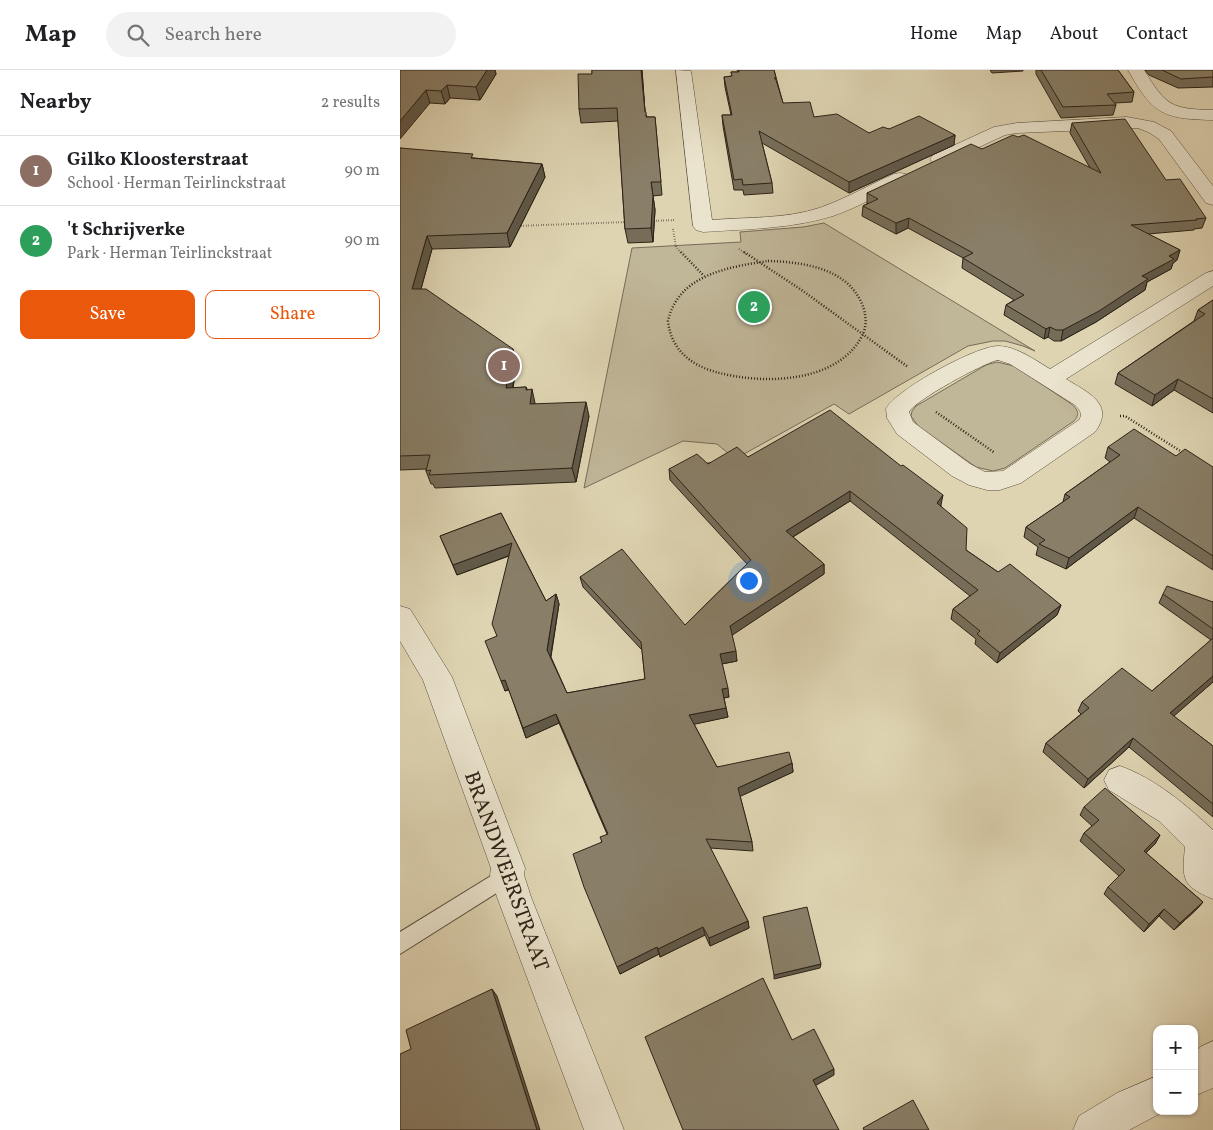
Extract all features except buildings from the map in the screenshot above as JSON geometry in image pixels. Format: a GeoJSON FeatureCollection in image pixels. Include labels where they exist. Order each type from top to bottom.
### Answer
{"type":"FeatureCollection","features":[{"type":"Feature","properties":{"kind":"street"},"geometry":{"type":"LineString","coordinates":[[1136,70],[1153,99],[1163,108],[1183,115],[1213,115]]}},
{"type":"Feature","properties":{"kind":"street"},"geometry":{"type":"LineString","coordinates":[[683,71],[703,226],[790,219],[838,207],[1000,131],[1017,128],[1128,122],[1157,128],[1174,146],[1213,199]]}},
{"type":"Feature","properties":{"kind":"street"},"geometry":{"type":"LineString","coordinates":[[1157,128],[1183,115]]}},
{"type":"Feature","properties":{"kind":"street"},"geometry":{"type":"LineString","coordinates":[[1050,379],[1213,277]]}},
{"type":"Feature","properties":{"kind":"street"},"geometry":{"type":"LineString","coordinates":[[999,353],[1018,359],[1083,400],[1090,406],[1093,413],[1092,421],[1021,471],[1003,481],[991,482],[969,475],[905,428],[897,414],[900,406],[923,391],[980,357],[999,353]]}},
{"type":"Feature","properties":{"kind":"street","name":"BRANDWEERSTRAAT"},"geometry":{"type":"LineString","coordinates":[[400,617],[437,677],[508,868],[507,875],[604,1130]]}},
{"type":"Feature","properties":{"kind":"street"},"geometry":{"type":"LineString","coordinates":[[1120,780],[1170,811],[1202,840],[1199,872],[1213,883]]}},
{"type":"Feature","properties":{"kind":"street"},"geometry":{"type":"LineString","coordinates":[[1093,1130],[1131,1107],[1153,1097]]}},
{"type":"Feature","properties":{"kind":"lane"},"geometry":{"type":"LineString","coordinates":[[400,944],[507,875]]}},
{"type":"Feature","properties":{"kind":"path"},"geometry":{"type":"LineString","coordinates":[[643,222],[703,219]]}},
{"type":"Feature","properties":{"kind":"path"},"geometry":{"type":"LineString","coordinates":[[672,220],[676,247],[704,276]]}},
{"type":"Feature","properties":{"kind":"path"},"geometry":{"type":"LineString","coordinates":[[507,226],[633,222]]}},
{"type":"Feature","properties":{"kind":"path"},"geometry":{"type":"LineString","coordinates":[[730,224],[735,247],[830,309],[923,391],[1021,471]]}},
{"type":"Feature","properties":{"kind":"path"},"geometry":{"type":"LineString","coordinates":[[784,261],[821,269],[851,286],[862,299],[866,319],[862,336],[848,354],[827,368],[795,377],[764,380],[726,376],[695,365],[674,344],[668,320],[681,294],[704,276],[760,262],[784,261]]}},
{"type":"Feature","properties":{"kind":"path"},"geometry":{"type":"LineString","coordinates":[[1093,413],[1125,416],[1189,456]]}},
{"type":"Feature","properties":{"kind":"shaded area"},"geometry":{"type":"Polygon","coordinates":[[[824,223],[1035,351],[1005,341],[993,341],[968,346],[849,414],[834,404],[735,459],[717,444],[683,441],[584,488],[632,248],[741,242],[740,232],[803,227],[824,223]]]}},
{"type":"Feature","properties":{"kind":"shaded area"},"geometry":{"type":"Polygon","coordinates":[[[997,362],[1014,366],[1070,403],[1078,414],[1074,421],[1005,468],[993,471],[976,467],[918,426],[911,416],[916,406],[986,365],[997,362]]]}},
{"type":"Feature","properties":{"kind":"place","name":"'t Schrijverke"},"geometry":{"type":"Point","coordinates":[754,307]}},
{"type":"Feature","properties":{"kind":"place","name":"Gilko Kloosterstraat"},"geometry":{"type":"Point","coordinates":[504,366]}}]}
